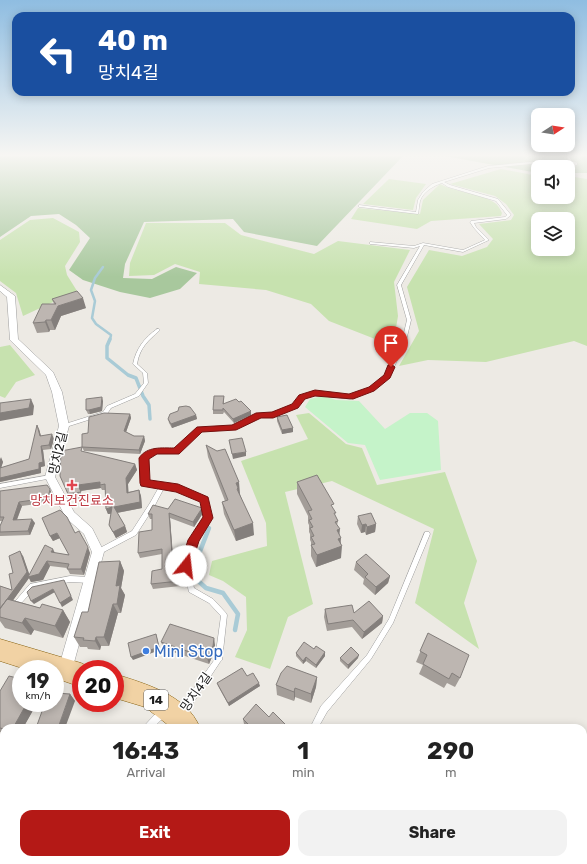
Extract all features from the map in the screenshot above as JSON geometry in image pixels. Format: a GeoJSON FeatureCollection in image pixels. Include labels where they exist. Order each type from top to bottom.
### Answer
{"type":"FeatureCollection","features":[{"type":"Feature","properties":{"kind":"main road"},"geometry":{"type":"LineString","coordinates":[[0,650],[72,673]]}},
{"type":"Feature","properties":{"kind":"main road","name":"14"},"geometry":{"type":"LineString","coordinates":[[124,689],[151,697],[178,717]]}},
{"type":"Feature","properties":{"kind":"street","name":"망치2길"},"geometry":{"type":"LineString","coordinates":[[0,287],[11,296],[14,340],[50,374],[57,392],[64,426],[50,477],[70,515],[88,531],[98,552]]}},
{"type":"Feature","properties":{"kind":"street"},"geometry":{"type":"LineString","coordinates":[[76,660],[98,552]]}},
{"type":"Feature","properties":{"kind":"lane"},"geometry":{"type":"LineString","coordinates":[[360,206],[417,213],[419,200],[422,196]]}},
{"type":"Feature","properties":{"kind":"lane"},"geometry":{"type":"LineString","coordinates":[[371,243],[414,247],[423,244],[463,251],[487,240],[472,222],[506,218],[509,215],[497,200],[484,196]]}},
{"type":"Feature","properties":{"kind":"lane","name":"망치4길"},"geometry":{"type":"LineString","coordinates":[[178,717],[218,660],[224,615],[211,601],[191,590],[186,566],[194,540],[208,518],[205,500],[178,488],[145,483],[144,458],[156,451],[176,452],[200,429],[233,428],[260,416],[273,415],[295,406],[302,397],[315,393],[350,397],[372,389],[387,377],[404,341],[409,320],[399,285],[423,244]]}},
{"type":"Feature","properties":{"kind":"lane"},"geometry":{"type":"LineString","coordinates":[[64,426],[105,413],[109,407],[137,395],[146,383],[145,373],[135,364],[136,354],[149,336],[158,330]]}},
{"type":"Feature","properties":{"kind":"lane"},"geometry":{"type":"LineString","coordinates":[[0,486],[50,477]]}},
{"type":"Feature","properties":{"kind":"lane"},"geometry":{"type":"LineString","coordinates":[[98,552],[134,533],[162,486]]}},
{"type":"Feature","properties":{"kind":"lane"},"geometry":{"type":"LineString","coordinates":[[316,724],[324,709],[369,657],[391,621],[428,534]]}},
{"type":"Feature","properties":{"kind":"lane"},"geometry":{"type":"LineString","coordinates":[[9,613],[32,586],[70,579],[91,580]]}},
{"type":"Feature","properties":{"kind":"lane"},"geometry":{"type":"LineString","coordinates":[[159,724],[178,717]]}},
{"type":"Feature","properties":{"kind":"green space"},"geometry":{"type":"Polygon","coordinates":[[[0,196],[364,196],[317,246],[244,232],[233,219],[144,222],[125,264],[123,278],[152,279],[176,267],[197,273],[180,289],[150,298],[120,292],[83,280],[69,270],[90,238],[76,225],[59,214],[31,216],[0,237],[0,196]]]}},
{"type":"Feature","properties":{"kind":"green space"},"geometry":{"type":"Polygon","coordinates":[[[371,196],[417,196],[413,210],[363,204],[371,196]]]}},
{"type":"Feature","properties":{"kind":"green space"},"geometry":{"type":"Polygon","coordinates":[[[427,196],[480,196],[489,199],[495,203],[502,213],[501,216],[431,221],[417,229],[351,219],[358,208],[420,214],[423,200],[427,196]]]}},
{"type":"Feature","properties":{"kind":"green space"},"geometry":{"type":"Polygon","coordinates":[[[495,196],[531,196],[531,204],[575,204],[575,196],[587,196],[587,346],[574,341],[486,362],[428,360],[399,366],[419,331],[407,287],[429,250],[462,256],[487,247],[493,239],[479,224],[511,220],[514,215],[506,204],[495,196]]]}},
{"type":"Feature","properties":{"kind":"green space"},"geometry":{"type":"Polygon","coordinates":[[[53,218],[79,232],[80,242],[65,266],[67,275],[77,291],[23,316],[16,293],[0,281],[0,240],[30,220],[53,218]]]}},
{"type":"Feature","properties":{"kind":"green space"},"geometry":{"type":"Polygon","coordinates":[[[146,223],[225,223],[241,235],[314,254],[338,241],[410,250],[394,282],[398,316],[393,346],[329,321],[311,304],[266,290],[199,284],[200,272],[175,264],[154,275],[129,276],[130,263],[146,223]]]}},
{"type":"Feature","properties":{"kind":"green space"},"geometry":{"type":"Polygon","coordinates":[[[10,345],[35,375],[16,382],[5,398],[0,396],[0,347],[10,345]]]}},
{"type":"Feature","properties":{"kind":"green space"},"geometry":{"type":"Polygon","coordinates":[[[323,396],[336,400],[359,401],[385,429],[410,413],[427,413],[438,421],[441,470],[380,480],[365,445],[348,443],[305,407],[310,399],[323,396]]]}},
{"type":"Feature","properties":{"kind":"green space"},"geometry":{"type":"Polygon","coordinates":[[[309,413],[346,444],[362,448],[377,485],[445,472],[477,561],[464,603],[479,649],[415,603],[434,529],[332,481],[285,492],[313,604],[288,617],[270,669],[235,657],[247,630],[246,597],[223,581],[209,575],[212,561],[267,546],[266,523],[241,461],[308,439],[296,415],[309,413]]]}},
{"type":"Feature","properties":{"kind":"building"},"geometry":{"type":"Polygon","coordinates":[[[77,291],[83,298],[58,306],[51,320],[33,323],[42,304],[56,304],[52,299],[77,291]]]}},
{"type":"Feature","properties":{"kind":"building"},"geometry":{"type":"Polygon","coordinates":[[[214,396],[224,396],[223,404],[236,399],[239,402],[241,401],[251,411],[233,419],[223,408],[223,410],[213,410],[214,396]]]}},
{"type":"Feature","properties":{"kind":"building"},"geometry":{"type":"Polygon","coordinates":[[[102,397],[101,407],[86,410],[86,399],[102,397]]]}},
{"type":"Feature","properties":{"kind":"building"},"geometry":{"type":"Polygon","coordinates":[[[31,399],[29,408],[0,413],[0,403],[31,399]]]}},
{"type":"Feature","properties":{"kind":"building"},"geometry":{"type":"Polygon","coordinates":[[[179,407],[190,407],[196,415],[171,424],[168,419],[170,414],[178,411],[179,407]]]}},
{"type":"Feature","properties":{"kind":"building"},"geometry":{"type":"Polygon","coordinates":[[[104,413],[130,414],[124,431],[134,436],[144,436],[139,450],[82,447],[82,434],[88,433],[89,417],[104,413]]]}},
{"type":"Feature","properties":{"kind":"building"},"geometry":{"type":"Polygon","coordinates":[[[287,415],[293,428],[282,430],[277,417],[287,415]]]}},
{"type":"Feature","properties":{"kind":"building"},"geometry":{"type":"Polygon","coordinates":[[[37,425],[40,436],[52,434],[49,445],[41,446],[43,462],[39,463],[39,469],[0,478],[0,468],[29,459],[37,425]]]}},
{"type":"Feature","properties":{"kind":"building"},"geometry":{"type":"Polygon","coordinates":[[[242,438],[246,452],[232,454],[229,440],[242,438]]]}},
{"type":"Feature","properties":{"kind":"building"},"geometry":{"type":"Polygon","coordinates":[[[206,445],[217,451],[225,449],[239,482],[236,483],[237,489],[253,523],[234,530],[222,502],[228,500],[206,445]]]}},
{"type":"Feature","properties":{"kind":"building"},"geometry":{"type":"Polygon","coordinates":[[[82,447],[81,451],[135,464],[126,478],[127,493],[139,490],[140,502],[114,507],[125,526],[113,532],[109,525],[112,507],[106,509],[105,484],[100,485],[100,482],[78,485],[81,492],[68,494],[60,476],[61,451],[82,447]]]}},
{"type":"Feature","properties":{"kind":"building"},"geometry":{"type":"Polygon","coordinates":[[[317,475],[334,504],[331,505],[336,513],[334,513],[338,521],[335,522],[340,529],[337,530],[341,538],[338,539],[342,546],[317,555],[311,545],[315,544],[311,537],[314,536],[310,528],[313,527],[309,520],[312,519],[308,511],[312,510],[297,482],[317,475]]]}},
{"type":"Feature","properties":{"kind":"building"},"geometry":{"type":"Polygon","coordinates":[[[47,485],[50,489],[48,498],[19,502],[13,520],[32,519],[28,531],[0,532],[0,526],[4,517],[0,517],[0,491],[47,485]]]}},
{"type":"Feature","properties":{"kind":"building"},"geometry":{"type":"Polygon","coordinates":[[[175,499],[202,508],[193,522],[169,513],[172,555],[179,554],[179,581],[151,584],[152,571],[162,569],[162,549],[138,553],[139,532],[152,530],[152,514],[148,514],[153,505],[168,509],[175,499]]]}},
{"type":"Feature","properties":{"kind":"building"},"geometry":{"type":"Polygon","coordinates":[[[60,510],[67,517],[75,533],[79,531],[88,547],[81,569],[67,569],[69,564],[47,561],[39,574],[28,577],[45,545],[53,549],[51,552],[69,555],[57,533],[50,536],[42,518],[60,510]]]}},
{"type":"Feature","properties":{"kind":"building"},"geometry":{"type":"Polygon","coordinates":[[[371,513],[376,524],[367,527],[366,524],[362,525],[358,516],[371,513]]]}},
{"type":"Feature","properties":{"kind":"building"},"geometry":{"type":"Polygon","coordinates":[[[20,551],[27,572],[0,608],[0,586],[12,590],[9,574],[13,573],[9,556],[20,551]]]}},
{"type":"Feature","properties":{"kind":"building"},"geometry":{"type":"Polygon","coordinates":[[[366,554],[390,576],[376,587],[365,577],[368,574],[356,562],[366,554]]]}},
{"type":"Feature","properties":{"kind":"building"},"geometry":{"type":"Polygon","coordinates":[[[120,561],[116,586],[120,585],[117,604],[113,604],[104,637],[96,637],[95,641],[83,640],[84,638],[74,637],[82,612],[88,612],[99,562],[120,561]]]}},
{"type":"Feature","properties":{"kind":"building"},"geometry":{"type":"Polygon","coordinates":[[[64,580],[71,596],[60,603],[53,589],[31,601],[27,592],[32,587],[64,580]]]}},
{"type":"Feature","properties":{"kind":"building"},"geometry":{"type":"Polygon","coordinates":[[[7,599],[40,608],[42,604],[63,610],[55,626],[25,618],[22,623],[0,617],[0,609],[7,599]]]}},
{"type":"Feature","properties":{"kind":"building"},"geometry":{"type":"Polygon","coordinates":[[[369,601],[383,616],[364,632],[353,620],[328,624],[325,609],[352,605],[354,613],[369,601]]]}},
{"type":"Feature","properties":{"kind":"building"},"geometry":{"type":"Polygon","coordinates":[[[170,624],[214,638],[213,646],[207,658],[161,642],[170,624]]]}},
{"type":"Feature","properties":{"kind":"building"},"geometry":{"type":"Polygon","coordinates":[[[428,633],[469,655],[460,678],[452,673],[449,679],[423,664],[427,655],[420,651],[428,633]]]}},
{"type":"Feature","properties":{"kind":"building"},"geometry":{"type":"Polygon","coordinates":[[[156,634],[159,647],[131,657],[128,643],[156,634]]]}},
{"type":"Feature","properties":{"kind":"building"},"geometry":{"type":"Polygon","coordinates":[[[304,642],[314,649],[316,646],[325,652],[316,665],[306,657],[303,661],[296,653],[304,642]]]}},
{"type":"Feature","properties":{"kind":"building"},"geometry":{"type":"Polygon","coordinates":[[[351,647],[359,655],[348,665],[340,658],[351,647]]]}},
{"type":"Feature","properties":{"kind":"building"},"geometry":{"type":"Polygon","coordinates":[[[287,666],[317,677],[311,694],[295,688],[294,692],[276,685],[281,673],[287,666]]]}},
{"type":"Feature","properties":{"kind":"building"},"geometry":{"type":"Polygon","coordinates":[[[242,668],[247,676],[253,673],[259,683],[228,703],[217,683],[242,668]]]}},
{"type":"Feature","properties":{"kind":"building"},"geometry":{"type":"Polygon","coordinates":[[[9,676],[12,677],[12,712],[22,712],[15,724],[0,724],[0,691],[9,676]]]}},
{"type":"Feature","properties":{"kind":"building"},"geometry":{"type":"Polygon","coordinates":[[[64,694],[70,694],[64,711],[64,694]]]}},
{"type":"Feature","properties":{"kind":"building"},"geometry":{"type":"Polygon","coordinates":[[[256,704],[269,717],[273,712],[285,724],[248,724],[243,719],[256,704]]]}},
{"type":"Feature","properties":{"kind":"building"},"geometry":{"type":"Polygon","coordinates":[[[42,712],[64,712],[59,724],[37,724],[42,712]]]}},
{"type":"Feature","properties":{"kind":"waterway"},"geometry":{"type":"LineString","coordinates":[[103,267],[95,278],[91,290],[95,301],[92,318],[96,324],[111,335],[110,340]]}},
{"type":"Feature","properties":{"kind":"waterway"},"geometry":{"type":"LineString","coordinates":[[110,339],[107,346],[107,358],[128,375],[136,378],[143,396],[149,405],[150,419]]}},
{"type":"Feature","properties":{"kind":"waterway"},"geometry":{"type":"LineString","coordinates":[[209,528],[197,559],[196,579],[206,588],[223,593],[238,614],[235,630]]}},
{"type":"Feature","properties":{"kind":"place","name":"망치보건진료소"},"geometry":{"type":"Point","coordinates":[72,485]}},
{"type":"Feature","properties":{"kind":"place","name":"Mini Stop"},"geometry":{"type":"Point","coordinates":[146,651]}},
{"type":"Feature","properties":{"kind":"route"},"geometry":{"type":"LineString","coordinates":[[186,566],[194,540],[208,518],[205,500],[178,488],[145,483],[144,458],[156,451],[176,452],[200,429],[233,428],[260,416],[273,415],[295,406],[302,397],[315,393],[336,394],[350,397],[372,389],[387,377],[391,367]]}}]}
